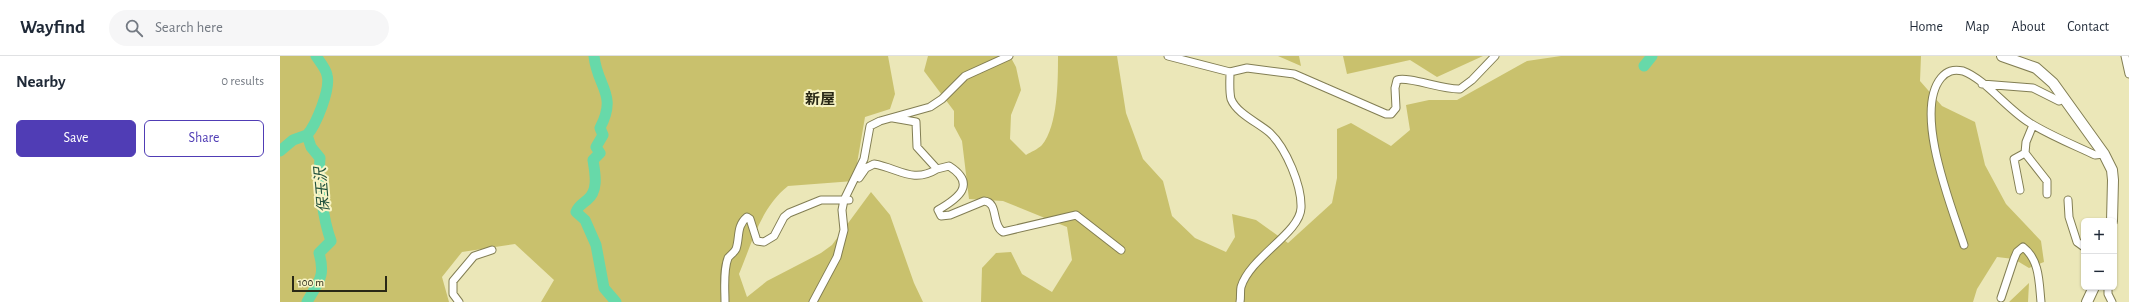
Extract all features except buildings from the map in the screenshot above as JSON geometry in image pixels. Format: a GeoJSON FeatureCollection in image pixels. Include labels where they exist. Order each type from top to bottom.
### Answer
{"type":"FeatureCollection","features":[{"type":"Feature","properties":{"kind":"street"},"geometry":{"type":"LineString","coordinates":[[813,302],[837,257],[844,230],[841,216],[844,200],[864,159],[870,126],[937,104],[965,76],[1009,56]]}},
{"type":"Feature","properties":{"kind":"street"},"geometry":{"type":"LineString","coordinates":[[1168,56],[1230,72],[1247,68],[1294,74],[1386,114],[1391,114],[1394,112],[1397,103],[1395,88],[1397,80],[1406,79],[1430,86],[1460,89],[1472,80],[1495,56]]}},
{"type":"Feature","properties":{"kind":"street"},"geometry":{"type":"LineString","coordinates":[[2125,56],[2129,74]]}},
{"type":"Feature","properties":{"kind":"street"},"geometry":{"type":"LineString","coordinates":[[2008,57],[2036,68],[2052,82],[2104,154],[2112,170],[2112,218]]}},
{"type":"Feature","properties":{"kind":"street"},"geometry":{"type":"LineString","coordinates":[[1964,245],[1943,186],[1932,130],[1933,98],[1939,81],[1946,73],[1954,70],[1964,72],[1982,84],[2033,125],[2095,155],[2104,154]]}},
{"type":"Feature","properties":{"kind":"street"},"geometry":{"type":"LineString","coordinates":[[1230,72],[1232,100],[1240,110],[1270,133],[1285,153],[1300,196],[1301,209],[1291,228],[1258,260],[1248,274],[1241,287],[1240,302]]}},
{"type":"Feature","properties":{"kind":"street"},"geometry":{"type":"LineString","coordinates":[[1982,84],[2033,88],[2059,101],[2063,99]]}},
{"type":"Feature","properties":{"kind":"street"},"geometry":{"type":"LineString","coordinates":[[893,118],[916,122],[917,147],[937,170]]}},
{"type":"Feature","properties":{"kind":"street"},"geometry":{"type":"LineString","coordinates":[[2033,125],[2026,142],[2025,153],[2048,181],[2047,194]]}},
{"type":"Feature","properties":{"kind":"street"},"geometry":{"type":"LineString","coordinates":[[2020,190],[2014,159],[2025,153]]}},
{"type":"Feature","properties":{"kind":"street"},"geometry":{"type":"LineString","coordinates":[[725,302],[725,280],[728,258],[736,249],[738,232],[743,220],[747,217],[750,218],[757,241],[764,242],[774,236],[784,217],[789,213],[821,200],[850,200],[860,175],[874,164],[912,177],[927,175],[949,166],[958,172],[964,183],[959,197],[938,210],[941,216],[950,216],[984,201],[988,201],[993,206],[996,225],[1003,232],[1076,215],[1121,250]]}},
{"type":"Feature","properties":{"kind":"street"},"geometry":{"type":"LineString","coordinates":[[2068,200],[2069,217],[2077,242],[2081,245]]}},
{"type":"Feature","properties":{"kind":"street"},"geometry":{"type":"LineString","coordinates":[[2001,298],[2017,252],[2023,247],[2030,252],[2038,272],[2041,302]]}},
{"type":"Feature","properties":{"kind":"street"},"geometry":{"type":"LineString","coordinates":[[459,302],[453,294],[453,281],[474,256],[492,250]]}},
{"type":"Feature","properties":{"kind":"street"},"geometry":{"type":"LineString","coordinates":[[2087,302],[2093,290]]}},
{"type":"Feature","properties":{"kind":"street"},"geometry":{"type":"LineString","coordinates":[[2108,290],[2108,294],[2112,302]]}},
{"type":"Feature","properties":{"kind":"shaded area"},"geometry":{"type":"Polygon","coordinates":[[[280,56],[888,56],[895,94],[890,109],[865,117],[854,181],[788,186],[771,204],[764,215],[758,226],[739,274],[747,297],[767,281],[821,253],[832,245],[871,192],[890,215],[914,283],[923,302],[541,302],[554,280],[515,244],[462,252],[442,277],[449,302],[280,302],[280,56]]]}},
{"type":"Feature","properties":{"kind":"shaded area"},"geometry":{"type":"Polygon","coordinates":[[[928,56],[1010,56],[1016,67],[1021,90],[1011,115],[1010,139],[1026,155],[1042,145],[1051,126],[1056,102],[1058,56],[1117,56],[1126,113],[1143,159],[1163,181],[1172,216],[1195,238],[1226,252],[1235,237],[1232,214],[1256,220],[1288,243],[1332,203],[1337,178],[1337,129],[1351,123],[1391,146],[1410,130],[1406,105],[1429,100],[1457,100],[1527,61],[1561,56],[1921,56],[1920,81],[1942,106],[1975,122],[1985,165],[2006,204],[2041,241],[2044,262],[2029,268],[2014,259],[1997,257],[1977,289],[1973,302],[981,302],[982,268],[996,253],[1011,252],[1022,274],[1052,292],[1072,260],[1067,227],[1003,201],[969,199],[962,141],[954,126],[954,111],[924,71],[928,56]]]}},
{"type":"Feature","properties":{"kind":"shaded area"},"geometry":{"type":"Polygon","coordinates":[[[1278,56],[1299,56],[1301,66],[1278,56]]]}},
{"type":"Feature","properties":{"kind":"shaded area"},"geometry":{"type":"Polygon","coordinates":[[[1343,56],[1483,56],[1437,77],[1410,60],[1347,74],[1343,56]]]}},
{"type":"Feature","properties":{"kind":"shaded area"},"geometry":{"type":"Polygon","coordinates":[[[2029,283],[2028,302],[2009,302],[2029,283]]]}},
{"type":"Feature","properties":{"kind":"waterway","name":"保玉沢"},"geometry":{"type":"LineString","coordinates":[[307,302],[320,279],[322,268],[319,253],[331,241],[322,200],[320,158],[311,147],[307,135],[311,130],[322,106],[328,81],[323,66],[316,56]]}},
{"type":"Feature","properties":{"kind":"waterway"},"geometry":{"type":"LineString","coordinates":[[594,56],[596,67],[607,98],[607,107],[600,128],[603,135],[596,147],[600,153],[593,160],[595,170],[595,187],[591,196],[579,207],[576,212],[585,220],[596,245],[604,288],[616,302]]}},
{"type":"Feature","properties":{"kind":"waterway"},"geometry":{"type":"LineString","coordinates":[[1644,66],[1652,56]]}},
{"type":"Feature","properties":{"kind":"waterway"},"geometry":{"type":"LineString","coordinates":[[280,151],[293,140],[307,135]]}},
{"type":"Feature","properties":{"kind":"district","name":"新屋"},"geometry":{"type":"Point","coordinates":[820,99]}}]}
